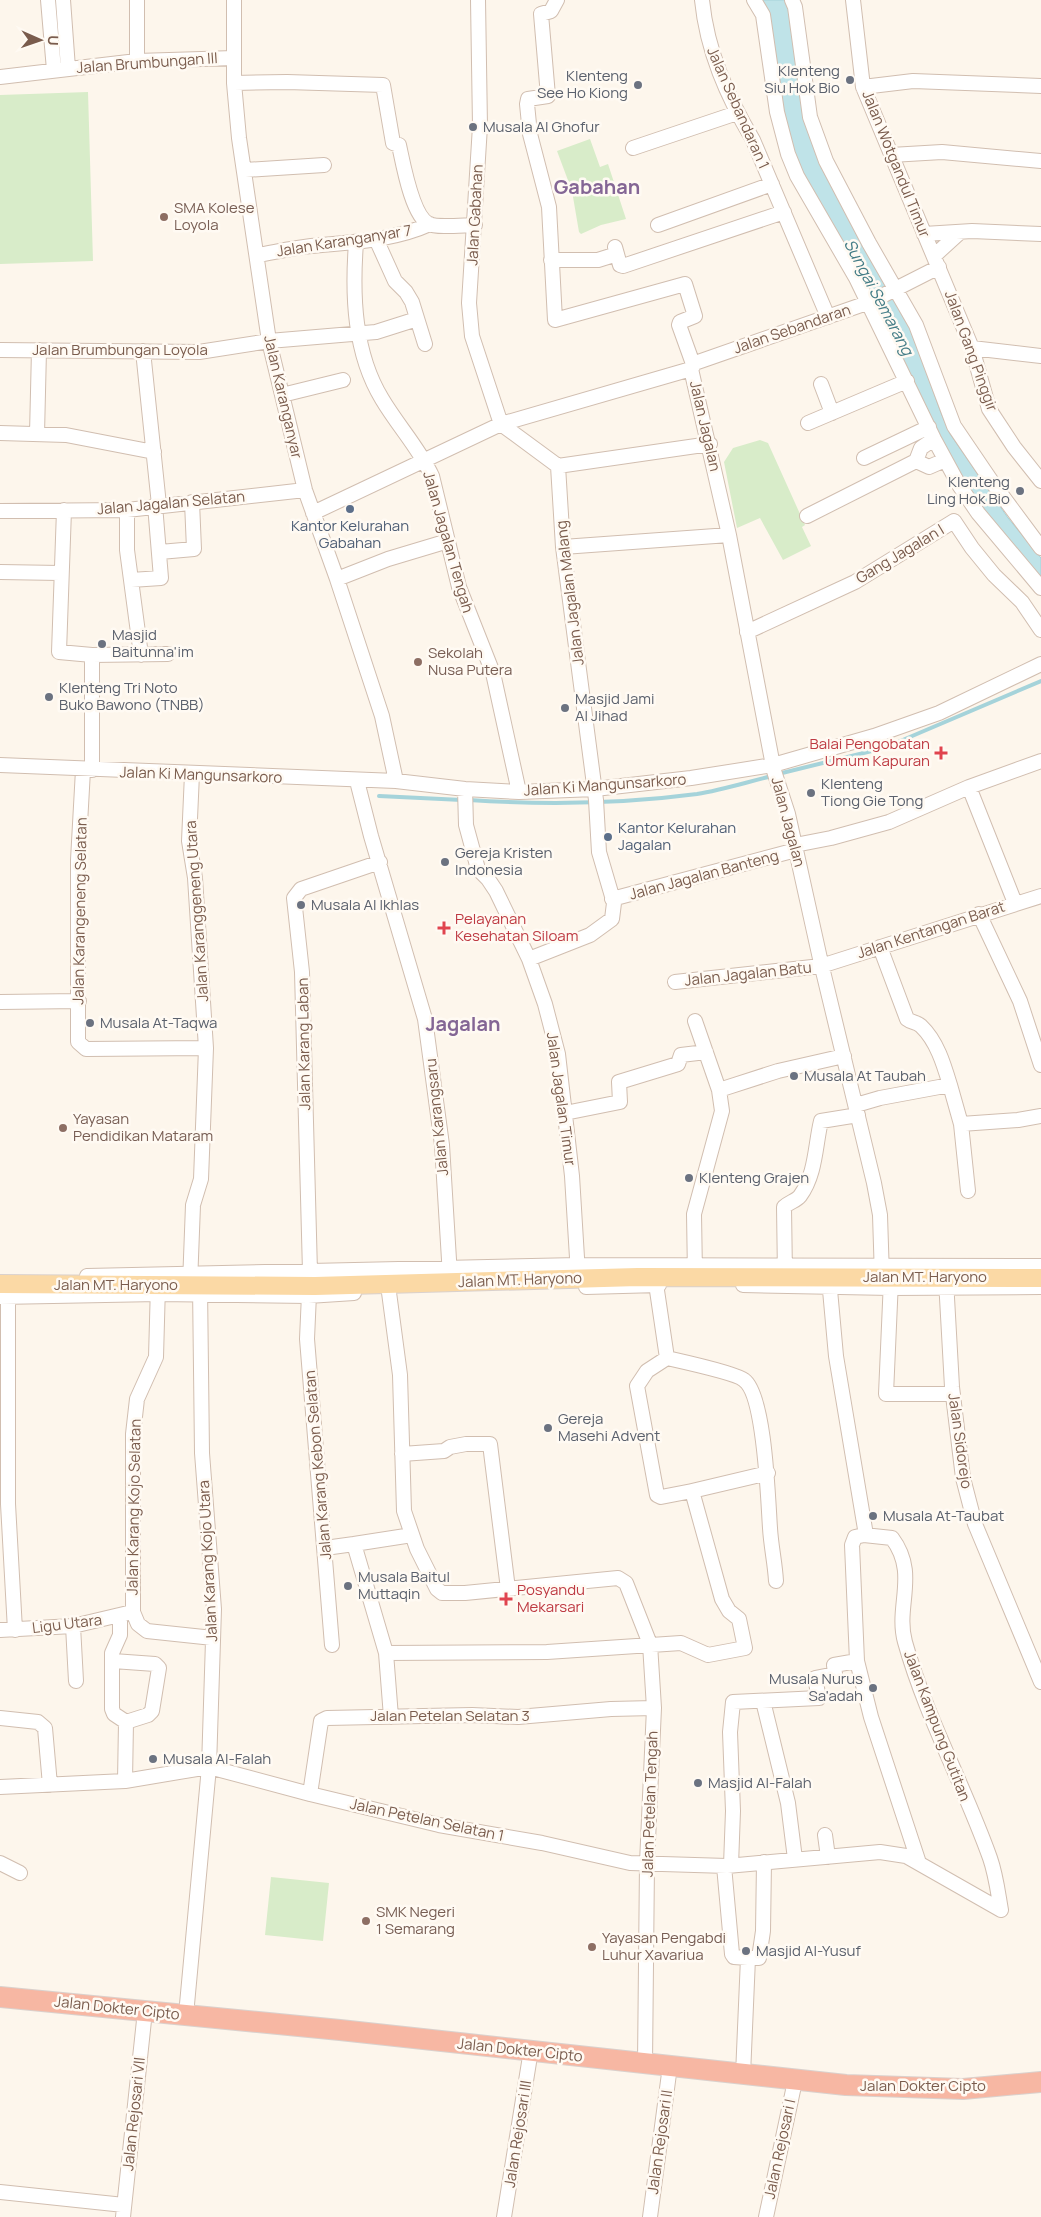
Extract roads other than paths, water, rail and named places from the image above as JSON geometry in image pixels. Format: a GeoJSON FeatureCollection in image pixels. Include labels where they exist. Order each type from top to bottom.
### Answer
{"type":"FeatureCollection","features":[{"type":"Feature","properties":{"kind":"highway","name":"Jalan Dokter Cipto"},"geometry":{"type":"LineString","coordinates":[[0,1997],[531,2050],[795,2081],[918,2089],[963,2089],[1041,2082]]}},
{"type":"Feature","properties":{"kind":"main road","name":"Jalan MT. Haryono"},"geometry":{"type":"LineString","coordinates":[[10,1287],[45,1290],[87,1280],[158,1290],[219,1280],[389,1288],[538,1273],[578,1272],[647,1276],[694,1271],[715,1271],[739,1282],[785,1272],[830,1282],[847,1271],[887,1277],[946,1282],[1005,1272],[1041,1278]]}},
{"type":"Feature","properties":{"kind":"street"},"geometry":{"type":"LineString","coordinates":[[48,0],[61,69]]}},
{"type":"Feature","properties":{"kind":"street"},"geometry":{"type":"LineString","coordinates":[[61,69],[63,0]]}},
{"type":"Feature","properties":{"kind":"street"},"geometry":{"type":"LineString","coordinates":[[137,0],[137,61]]}},
{"type":"Feature","properties":{"kind":"street","name":"Jalan Karanganyar"},"geometry":{"type":"LineString","coordinates":[[234,0],[234,83],[269,341],[304,490],[337,579],[382,716],[396,781]]}},
{"type":"Feature","properties":{"kind":"street","name":"Jalan Gabahan"},"geometry":{"type":"LineString","coordinates":[[478,0],[480,126],[469,303],[470,327],[501,424]]}},
{"type":"Feature","properties":{"kind":"street"},"geometry":{"type":"LineString","coordinates":[[557,0],[551,11],[542,12],[540,18],[548,96],[528,100],[527,104],[528,121],[549,207],[552,260],[598,260],[616,251],[620,265],[623,266],[784,212]]}},
{"type":"Feature","properties":{"kind":"street","name":"Jalan Sebandaran 1"},"geometry":{"type":"LineString","coordinates":[[702,0],[707,38],[737,113],[753,140],[828,317]]}},
{"type":"Feature","properties":{"kind":"street"},"geometry":{"type":"LineString","coordinates":[[754,0],[763,15],[777,112],[788,154],[805,191],[869,302],[945,460],[978,513],[1041,588]]}},
{"type":"Feature","properties":{"kind":"street"},"geometry":{"type":"LineString","coordinates":[[792,0],[795,7],[810,117],[817,138],[843,194],[894,290],[920,334],[954,426],[992,482],[1041,548]]}},
{"type":"Feature","properties":{"kind":"street","name":"Jalan Wotgandul Timur"},"geometry":{"type":"LineString","coordinates":[[853,0],[863,87],[937,261]]}},
{"type":"Feature","properties":{"kind":"street","name":"Jalan Brumbungan III"},"geometry":{"type":"LineString","coordinates":[[0,77],[137,61],[234,58]]}},
{"type":"Feature","properties":{"kind":"street"},"geometry":{"type":"LineString","coordinates":[[863,87],[912,81],[1041,86]]}},
{"type":"Feature","properties":{"kind":"street"},"geometry":{"type":"LineString","coordinates":[[234,83],[384,84],[393,143],[399,145],[413,198],[424,220],[430,224],[475,225]]}},
{"type":"Feature","properties":{"kind":"street"},"geometry":{"type":"LineString","coordinates":[[633,148],[737,113]]}},
{"type":"Feature","properties":{"kind":"street"},"geometry":{"type":"LineString","coordinates":[[891,155],[931,152],[1041,161]]}},
{"type":"Feature","properties":{"kind":"street"},"geometry":{"type":"LineString","coordinates":[[245,170],[324,165]]}},
{"type":"Feature","properties":{"kind":"street"},"geometry":{"type":"LineString","coordinates":[[658,225],[772,184]]}},
{"type":"Feature","properties":{"kind":"street","name":"Jalan Karanganyar 7"},"geometry":{"type":"LineString","coordinates":[[257,255],[309,246],[376,239],[417,230],[430,224]]}},
{"type":"Feature","properties":{"kind":"street"},"geometry":{"type":"LineString","coordinates":[[924,234],[958,234],[972,231],[1041,234]]}},
{"type":"Feature","properties":{"kind":"street"},"geometry":{"type":"LineString","coordinates":[[894,290],[937,261],[958,234]]}},
{"type":"Feature","properties":{"kind":"street"},"geometry":{"type":"LineString","coordinates":[[376,239],[395,282],[406,292],[412,302],[425,344]]}},
{"type":"Feature","properties":{"kind":"street","name":"Jalan Jagalan Tengah"},"geometry":{"type":"LineString","coordinates":[[356,242],[355,308],[359,335],[370,374],[378,392],[425,460],[432,476],[469,616],[493,674],[519,792]]}},
{"type":"Feature","properties":{"kind":"street","name":"Jalan Jagalan"},"geometry":{"type":"LineString","coordinates":[[552,260],[555,320],[686,285],[695,316],[680,322],[678,325],[692,366],[710,444],[773,768],[788,814],[821,966],[878,1202],[887,1277],[886,1394],[953,1394]]}},
{"type":"Feature","properties":{"kind":"street","name":"Jalan Gang Pinggir"},"geometry":{"type":"LineString","coordinates":[[937,261],[972,348],[989,409],[1039,478]]}},
{"type":"Feature","properties":{"kind":"street","name":"Jalan Sebandaran"},"geometry":{"type":"LineString","coordinates":[[313,513],[501,424],[692,366],[869,302],[894,290]]}},
{"type":"Feature","properties":{"kind":"street","name":"Jalan Brumbungan Loyola"},"geometry":{"type":"LineString","coordinates":[[0,350],[199,352],[269,341],[359,335],[376,332],[417,319]]}},
{"type":"Feature","properties":{"kind":"street"},"geometry":{"type":"LineString","coordinates":[[972,348],[1041,356]]}},
{"type":"Feature","properties":{"kind":"street"},"geometry":{"type":"LineString","coordinates":[[37,434],[39,350]]}},
{"type":"Feature","properties":{"kind":"street"},"geometry":{"type":"LineString","coordinates":[[131,580],[161,578],[154,452],[143,352]]}},
{"type":"Feature","properties":{"kind":"street"},"geometry":{"type":"LineString","coordinates":[[282,395],[342,380]]}},
{"type":"Feature","properties":{"kind":"street"},"geometry":{"type":"LineString","coordinates":[[808,423],[908,381]]}},
{"type":"Feature","properties":{"kind":"street"},"geometry":{"type":"LineString","coordinates":[[821,384],[832,413]]}},
{"type":"Feature","properties":{"kind":"street"},"geometry":{"type":"LineString","coordinates":[[501,424],[558,466],[710,444]]}},
{"type":"Feature","properties":{"kind":"street"},"geometry":{"type":"LineString","coordinates":[[0,432],[66,435],[154,452]]}},
{"type":"Feature","properties":{"kind":"street"},"geometry":{"type":"LineString","coordinates":[[864,458],[931,433]]}},
{"type":"Feature","properties":{"kind":"street"},"geometry":{"type":"LineString","coordinates":[[807,516],[916,461],[921,448],[931,433]]}},
{"type":"Feature","properties":{"kind":"street"},"geometry":{"type":"LineString","coordinates":[[916,461],[929,467],[945,460]]}},
{"type":"Feature","properties":{"kind":"street","name":"Jalan Jagalan Malang"},"geometry":{"type":"LineString","coordinates":[[558,466],[563,547],[596,799]]}},
{"type":"Feature","properties":{"kind":"street","name":"Jalan Jagalan Selatan"},"geometry":{"type":"LineString","coordinates":[[0,511],[126,510],[157,505],[304,490]]}},
{"type":"Feature","properties":{"kind":"street"},"geometry":{"type":"LineString","coordinates":[[160,552],[194,548],[192,502]]}},
{"type":"Feature","properties":{"kind":"street"},"geometry":{"type":"LineString","coordinates":[[64,510],[60,573],[59,652],[92,655],[168,654]]}},
{"type":"Feature","properties":{"kind":"street"},"geometry":{"type":"LineString","coordinates":[[126,510],[127,550],[141,655]]}},
{"type":"Feature","properties":{"kind":"street","name":"Gang Jagalan I"},"geometry":{"type":"LineString","coordinates":[[747,632],[855,582],[954,521],[972,548],[994,575],[1022,602],[1041,630]]}},
{"type":"Feature","properties":{"kind":"street"},"geometry":{"type":"LineString","coordinates":[[563,547],[729,535]]}},
{"type":"Feature","properties":{"kind":"street"},"geometry":{"type":"LineString","coordinates":[[337,579],[393,557],[448,541]]}},
{"type":"Feature","properties":{"kind":"street"},"geometry":{"type":"LineString","coordinates":[[0,572],[60,573]]}},
{"type":"Feature","properties":{"kind":"street","name":"Jalan Karangeneng Selatan"},"geometry":{"type":"LineString","coordinates":[[92,655],[92,752],[87,770],[78,860],[78,1042],[83,1048],[206,1048]]}},
{"type":"Feature","properties":{"kind":"street","name":"Jalan Ki Mangunsarkoro"},"geometry":{"type":"LineString","coordinates":[[0,765],[357,781],[396,781],[465,797],[519,792],[596,799],[691,778],[773,768],[939,713],[1041,664]]}},
{"type":"Feature","properties":{"kind":"street","name":"Jalan Jagalan Banteng"},"geometry":{"type":"LineString","coordinates":[[612,899],[879,825],[969,787],[1041,761]]}},
{"type":"Feature","properties":{"kind":"street","name":"Jalan Karanggeneng Utara"},"geometry":{"type":"LineString","coordinates":[[192,774],[189,841],[195,878],[206,1048],[201,1179],[193,1205],[195,1285]]}},
{"type":"Feature","properties":{"kind":"street","name":"Jalan Karangsaru"},"geometry":{"type":"LineString","coordinates":[[357,781],[371,836],[425,1019],[442,1145],[445,1281]]}},
{"type":"Feature","properties":{"kind":"street"},"geometry":{"type":"LineString","coordinates":[[969,787],[1015,903]]}},
{"type":"Feature","properties":{"kind":"street","name":"Jalan Jagalan Timur"},"geometry":{"type":"LineString","coordinates":[[465,797],[468,839],[478,868],[496,891],[529,959],[545,1004],[558,1054],[572,1176],[578,1272]]}},
{"type":"Feature","properties":{"kind":"street","name":"Jalan Jagalan Banteng"},"geometry":{"type":"LineString","coordinates":[[529,959],[594,932],[612,919],[612,899],[599,852],[596,799]]}},
{"type":"Feature","properties":{"kind":"street","name":"Jalan Karang Laban"},"geometry":{"type":"LineString","coordinates":[[308,1285],[302,972],[294,898],[300,889],[380,862]]}},
{"type":"Feature","properties":{"kind":"street","name":"Jalan Kentangan Barat"},"geometry":{"type":"LineString","coordinates":[[821,966],[1041,896]]}},
{"type":"Feature","properties":{"kind":"street"},"geometry":{"type":"LineString","coordinates":[[980,914],[1020,1001],[1041,1065]]}},
{"type":"Feature","properties":{"kind":"street"},"geometry":{"type":"LineString","coordinates":[[880,947],[907,1019],[918,1024],[931,1038],[944,1063],[961,1124],[968,1190]]}},
{"type":"Feature","properties":{"kind":"street","name":"Jalan Jagalan Batu"},"geometry":{"type":"LineString","coordinates":[[676,982],[821,966]]}},
{"type":"Feature","properties":{"kind":"street"},"geometry":{"type":"LineString","coordinates":[[0,1002],[79,1001]]}},
{"type":"Feature","properties":{"kind":"street"},"geometry":{"type":"LineString","coordinates":[[694,1271],[694,1214],[704,1170],[721,1119],[719,1090],[695,1021]]}},
{"type":"Feature","properties":{"kind":"street"},"geometry":{"type":"LineString","coordinates":[[564,1113],[620,1102],[619,1082],[678,1064],[681,1055],[706,1052]]}},
{"type":"Feature","properties":{"kind":"street"},"geometry":{"type":"LineString","coordinates":[[719,1090],[778,1071],[844,1056]]}},
{"type":"Feature","properties":{"kind":"street"},"geometry":{"type":"LineString","coordinates":[[785,1272],[784,1207],[799,1198],[805,1187],[816,1153],[821,1121],[857,1110],[897,1094],[950,1085]]}},
{"type":"Feature","properties":{"kind":"street"},"geometry":{"type":"LineString","coordinates":[[961,1124],[1018,1120],[1041,1116]]}},
{"type":"Feature","properties":{"kind":"street"},"geometry":{"type":"LineString","coordinates":[[87,1280],[195,1285],[308,1285],[647,1276],[739,1282],[830,1282],[887,1277],[1005,1272],[1041,1266]]}},
{"type":"Feature","properties":{"kind":"street"},"geometry":{"type":"LineString","coordinates":[[715,1271],[847,1271]]}},
{"type":"Feature","properties":{"kind":"street"},"geometry":{"type":"LineString","coordinates":[[647,1276],[667,1358]]}},
{"type":"Feature","properties":{"kind":"street"},"geometry":{"type":"LineString","coordinates":[[830,1282],[836,1356],[855,1460],[864,1535],[856,1537],[852,1545],[857,1661],[870,1717],[919,1863]]}},
{"type":"Feature","properties":{"kind":"street"},"geometry":{"type":"LineString","coordinates":[[946,1282],[1041,1287]]}},
{"type":"Feature","properties":{"kind":"street","name":"Jalan Sidorejo"},"geometry":{"type":"LineString","coordinates":[[946,1282],[953,1394],[963,1478],[975,1524],[1041,1682]]}},
{"type":"Feature","properties":{"kind":"street","name":"Jalan Karang Kojo Utara"},"geometry":{"type":"LineString","coordinates":[[186,2015],[210,1767],[214,1609],[202,1453],[195,1285]]}},
{"type":"Feature","properties":{"kind":"street","name":"Jalan Karang Kebon Selatan"},"geometry":{"type":"LineString","coordinates":[[308,1285],[309,1373],[332,1644]]}},
{"type":"Feature","properties":{"kind":"street"},"geometry":{"type":"LineString","coordinates":[[10,1287],[8,1504],[16,1630]]}},
{"type":"Feature","properties":{"kind":"street"},"geometry":{"type":"LineString","coordinates":[[325,1548],[412,1535],[406,1520],[403,1504],[400,1374],[389,1288]]}},
{"type":"Feature","properties":{"kind":"street"},"geometry":{"type":"LineString","coordinates":[[45,1290],[158,1290]]}},
{"type":"Feature","properties":{"kind":"street","name":"Jalan Karang Kojo Selatan"},"geometry":{"type":"LineString","coordinates":[[158,1290],[156,1357],[137,1399],[133,1434],[126,1614],[147,1631],[213,1638]]}},
{"type":"Feature","properties":{"kind":"street"},"geometry":{"type":"LineString","coordinates":[[768,1473],[692,1491],[661,1497],[657,1495],[636,1386],[647,1371],[667,1358],[745,1380],[750,1387],[757,1412],[768,1473],[770,1528],[776,1581]]}},
{"type":"Feature","properties":{"kind":"street"},"geometry":{"type":"LineString","coordinates":[[402,1454],[444,1451],[450,1447],[466,1444],[490,1444],[508,1589]]}},
{"type":"Feature","properties":{"kind":"street"},"geometry":{"type":"LineString","coordinates":[[386,1654],[546,1652],[681,1643],[708,1655],[745,1648],[739,1620],[727,1609],[722,1599],[692,1491]]}},
{"type":"Feature","properties":{"kind":"street","name":"Jalan Petelan Tengah"},"geometry":{"type":"LineString","coordinates":[[412,1535],[439,1591],[465,1593],[618,1578],[626,1583],[650,1644],[654,1708],[647,1864],[645,2064]]}},
{"type":"Feature","properties":{"kind":"street","name":"Jalan Kampung Gutitan"},"geometry":{"type":"LineString","coordinates":[[864,1535],[892,1538],[905,1565],[904,1639],[919,1684],[991,1859],[1001,1910]]}},
{"type":"Feature","properties":{"kind":"street"},"geometry":{"type":"LineString","coordinates":[[354,1544],[386,1654],[391,1717]]}},
{"type":"Feature","properties":{"kind":"street"},"geometry":{"type":"LineString","coordinates":[[126,1614],[113,1650],[112,1709],[114,1714],[126,1722]]}},
{"type":"Feature","properties":{"kind":"street","name":"Ligu Utara"},"geometry":{"type":"LineString","coordinates":[[0,1630],[73,1626],[126,1614]]}},
{"type":"Feature","properties":{"kind":"street"},"geometry":{"type":"LineString","coordinates":[[73,1626],[76,1681]]}},
{"type":"Feature","properties":{"kind":"street"},"geometry":{"type":"LineString","coordinates":[[113,1661],[155,1664],[159,1668],[152,1711],[148,1715],[126,1722]]}},
{"type":"Feature","properties":{"kind":"street"},"geometry":{"type":"LineString","coordinates":[[764,1862],[763,1931],[759,1958],[734,1957],[732,1954],[728,1866],[733,1811],[728,1701],[819,1698],[815,1678],[835,1674],[834,1665],[857,1661]]}},
{"type":"Feature","properties":{"kind":"street"},"geometry":{"type":"LineString","coordinates":[[763,1701],[788,1803],[795,1859]]}},
{"type":"Feature","properties":{"kind":"street","name":"Jalan Petelan Selatan 3"},"geometry":{"type":"LineString","coordinates":[[310,1794],[322,1720],[350,1717],[472,1714],[518,1717],[611,1709],[654,1708]]}},
{"type":"Feature","properties":{"kind":"street"},"geometry":{"type":"LineString","coordinates":[[0,1718],[32,1721],[45,1728],[50,1785]]}},
{"type":"Feature","properties":{"kind":"street"},"geometry":{"type":"LineString","coordinates":[[125,1781],[126,1722]]}},
{"type":"Feature","properties":{"kind":"street"},"geometry":{"type":"LineString","coordinates":[[0,1787],[125,1781],[210,1767]]}},
{"type":"Feature","properties":{"kind":"street","name":"Jalan Petelan Selatan 1"},"geometry":{"type":"LineString","coordinates":[[210,1767],[310,1794],[439,1825],[542,1843],[617,1861],[647,1864],[728,1866],[880,1852],[895,1853],[919,1863],[1001,1910]]}},
{"type":"Feature","properties":{"kind":"street"},"geometry":{"type":"LineString","coordinates":[[825,1835],[828,1857]]}},
{"type":"Feature","properties":{"kind":"street"},"geometry":{"type":"LineString","coordinates":[[0,1863],[20,1873]]}},
{"type":"Feature","properties":{"kind":"street"},"geometry":{"type":"LineString","coordinates":[[743,2075],[748,1958]]}},
{"type":"Feature","properties":{"kind":"street","name":"Jalan Rejosari VII"},"geometry":{"type":"LineString","coordinates":[[123,2211],[145,2011]]}},
{"type":"Feature","properties":{"kind":"street","name":"Jalan Rejosari III"},"geometry":{"type":"LineString","coordinates":[[504,2217],[531,2050]]}},
{"type":"Feature","properties":{"kind":"street","name":"Jalan Rejosari II"},"geometry":{"type":"LineString","coordinates":[[650,2217],[670,2066]]}},
{"type":"Feature","properties":{"kind":"street","name":"Jalan Rejosari I"},"geometry":{"type":"LineString","coordinates":[[766,2217],[795,2081]]}},
{"type":"Feature","properties":{"kind":"street"},"geometry":{"type":"LineString","coordinates":[[0,2192],[123,2211]]}},
{"type":"Feature","properties":{"kind":"water","name":"Sungai Semarang"},"geometry":{"type":"Polygon","coordinates":[[[760,0],[787,0],[802,91],[895,300],[913,334],[950,434],[1008,518],[1041,558],[1041,582],[991,522],[956,469],[792,156],[760,0]]]}},
{"type":"Feature","properties":{"kind":"waterway"},"geometry":{"type":"LineString","coordinates":[[778,774],[884,748],[1041,681]]}},
{"type":"Feature","properties":{"kind":"waterway"},"geometry":{"type":"LineString","coordinates":[[469,800],[526,803],[640,800],[697,794],[772,776]]}},
{"type":"Feature","properties":{"kind":"waterway"},"geometry":{"type":"LineString","coordinates":[[379,796],[462,800]]}},
{"type":"Feature","properties":{"kind":"place","name":"Klenteng Siu Hok Bio"},"geometry":{"type":"Point","coordinates":[850,80]}},
{"type":"Feature","properties":{"kind":"place","name":"Klenteng See Ho Kiong"},"geometry":{"type":"Point","coordinates":[638,85]}},
{"type":"Feature","properties":{"kind":"place","name":"Musala Al Ghofur"},"geometry":{"type":"Point","coordinates":[473,127]}},
{"type":"Feature","properties":{"kind":"place","name":"SMA Kolese Loyola"},"geometry":{"type":"Point","coordinates":[164,217]}},
{"type":"Feature","properties":{"kind":"place","name":"Klenteng Ling Hok Bio"},"geometry":{"type":"Point","coordinates":[1020,491]}},
{"type":"Feature","properties":{"kind":"place","name":"Kantor Kelurahan Gabahan"},"geometry":{"type":"Point","coordinates":[350,509]}},
{"type":"Feature","properties":{"kind":"place","name":"Masjid Baitunna'im"},"geometry":{"type":"Point","coordinates":[102,644]}},
{"type":"Feature","properties":{"kind":"place","name":"Sekolah Nusa Putera"},"geometry":{"type":"Point","coordinates":[418,662]}},
{"type":"Feature","properties":{"kind":"place","name":"Klenteng Tri Noto Buko Bawono (TNBB)"},"geometry":{"type":"Point","coordinates":[49,697]}},
{"type":"Feature","properties":{"kind":"place","name":"Masjid Jami Al Jihad"},"geometry":{"type":"Point","coordinates":[565,708]}},
{"type":"Feature","properties":{"kind":"place","name":"Balai Pengobatan Umum Kapuran"},"geometry":{"type":"Point","coordinates":[941,753]}},
{"type":"Feature","properties":{"kind":"place","name":"Klenteng Tiong Gie Tong"},"geometry":{"type":"Point","coordinates":[811,793]}},
{"type":"Feature","properties":{"kind":"place","name":"Kantor Kelurahan Jagalan"},"geometry":{"type":"Point","coordinates":[608,837]}},
{"type":"Feature","properties":{"kind":"place","name":"Gereja Kristen Indonesia"},"geometry":{"type":"Point","coordinates":[445,862]}},
{"type":"Feature","properties":{"kind":"place","name":"Musala Al Ikhlas"},"geometry":{"type":"Point","coordinates":[301,905]}},
{"type":"Feature","properties":{"kind":"place","name":"Pelayanan Kesehatan Siloam"},"geometry":{"type":"Point","coordinates":[444,928]}},
{"type":"Feature","properties":{"kind":"place","name":"Musala At-Taqwa"},"geometry":{"type":"Point","coordinates":[90,1023]}},
{"type":"Feature","properties":{"kind":"place","name":"Musala At Taubah"},"geometry":{"type":"Point","coordinates":[794,1076]}},
{"type":"Feature","properties":{"kind":"place","name":"Yayasan Pendidikan Mataram"},"geometry":{"type":"Point","coordinates":[63,1128]}},
{"type":"Feature","properties":{"kind":"place","name":"Klenteng Grajen"},"geometry":{"type":"Point","coordinates":[689,1178]}},
{"type":"Feature","properties":{"kind":"place","name":"Gereja Masehi Advent"},"geometry":{"type":"Point","coordinates":[548,1428]}},
{"type":"Feature","properties":{"kind":"place","name":"Musala At-Taubat"},"geometry":{"type":"Point","coordinates":[873,1516]}},
{"type":"Feature","properties":{"kind":"place","name":"Musala Baitul Muttaqin"},"geometry":{"type":"Point","coordinates":[348,1586]}},
{"type":"Feature","properties":{"kind":"place","name":"Posyandu Mekarsari"},"geometry":{"type":"Point","coordinates":[506,1599]}},
{"type":"Feature","properties":{"kind":"place","name":"Musala Nurus Sa'adah"},"geometry":{"type":"Point","coordinates":[873,1688]}},
{"type":"Feature","properties":{"kind":"place","name":"Musala Al-Falah"},"geometry":{"type":"Point","coordinates":[153,1759]}},
{"type":"Feature","properties":{"kind":"place","name":"Masjid Al-Falah"},"geometry":{"type":"Point","coordinates":[698,1783]}},
{"type":"Feature","properties":{"kind":"place","name":"SMK Negeri 1 Semarang"},"geometry":{"type":"Point","coordinates":[366,1921]}},
{"type":"Feature","properties":{"kind":"place","name":"Yayasan Pengabdi Luhur Xavariua"},"geometry":{"type":"Point","coordinates":[592,1947]}},
{"type":"Feature","properties":{"kind":"place","name":"Masjid Al-Yusuf"},"geometry":{"type":"Point","coordinates":[746,1951]}},
{"type":"Feature","properties":{"kind":"district","name":"Gabahan"},"geometry":{"type":"Point","coordinates":[597,187]}},
{"type":"Feature","properties":{"kind":"district","name":"Jagalan"},"geometry":{"type":"Point","coordinates":[463,1024]}}]}
